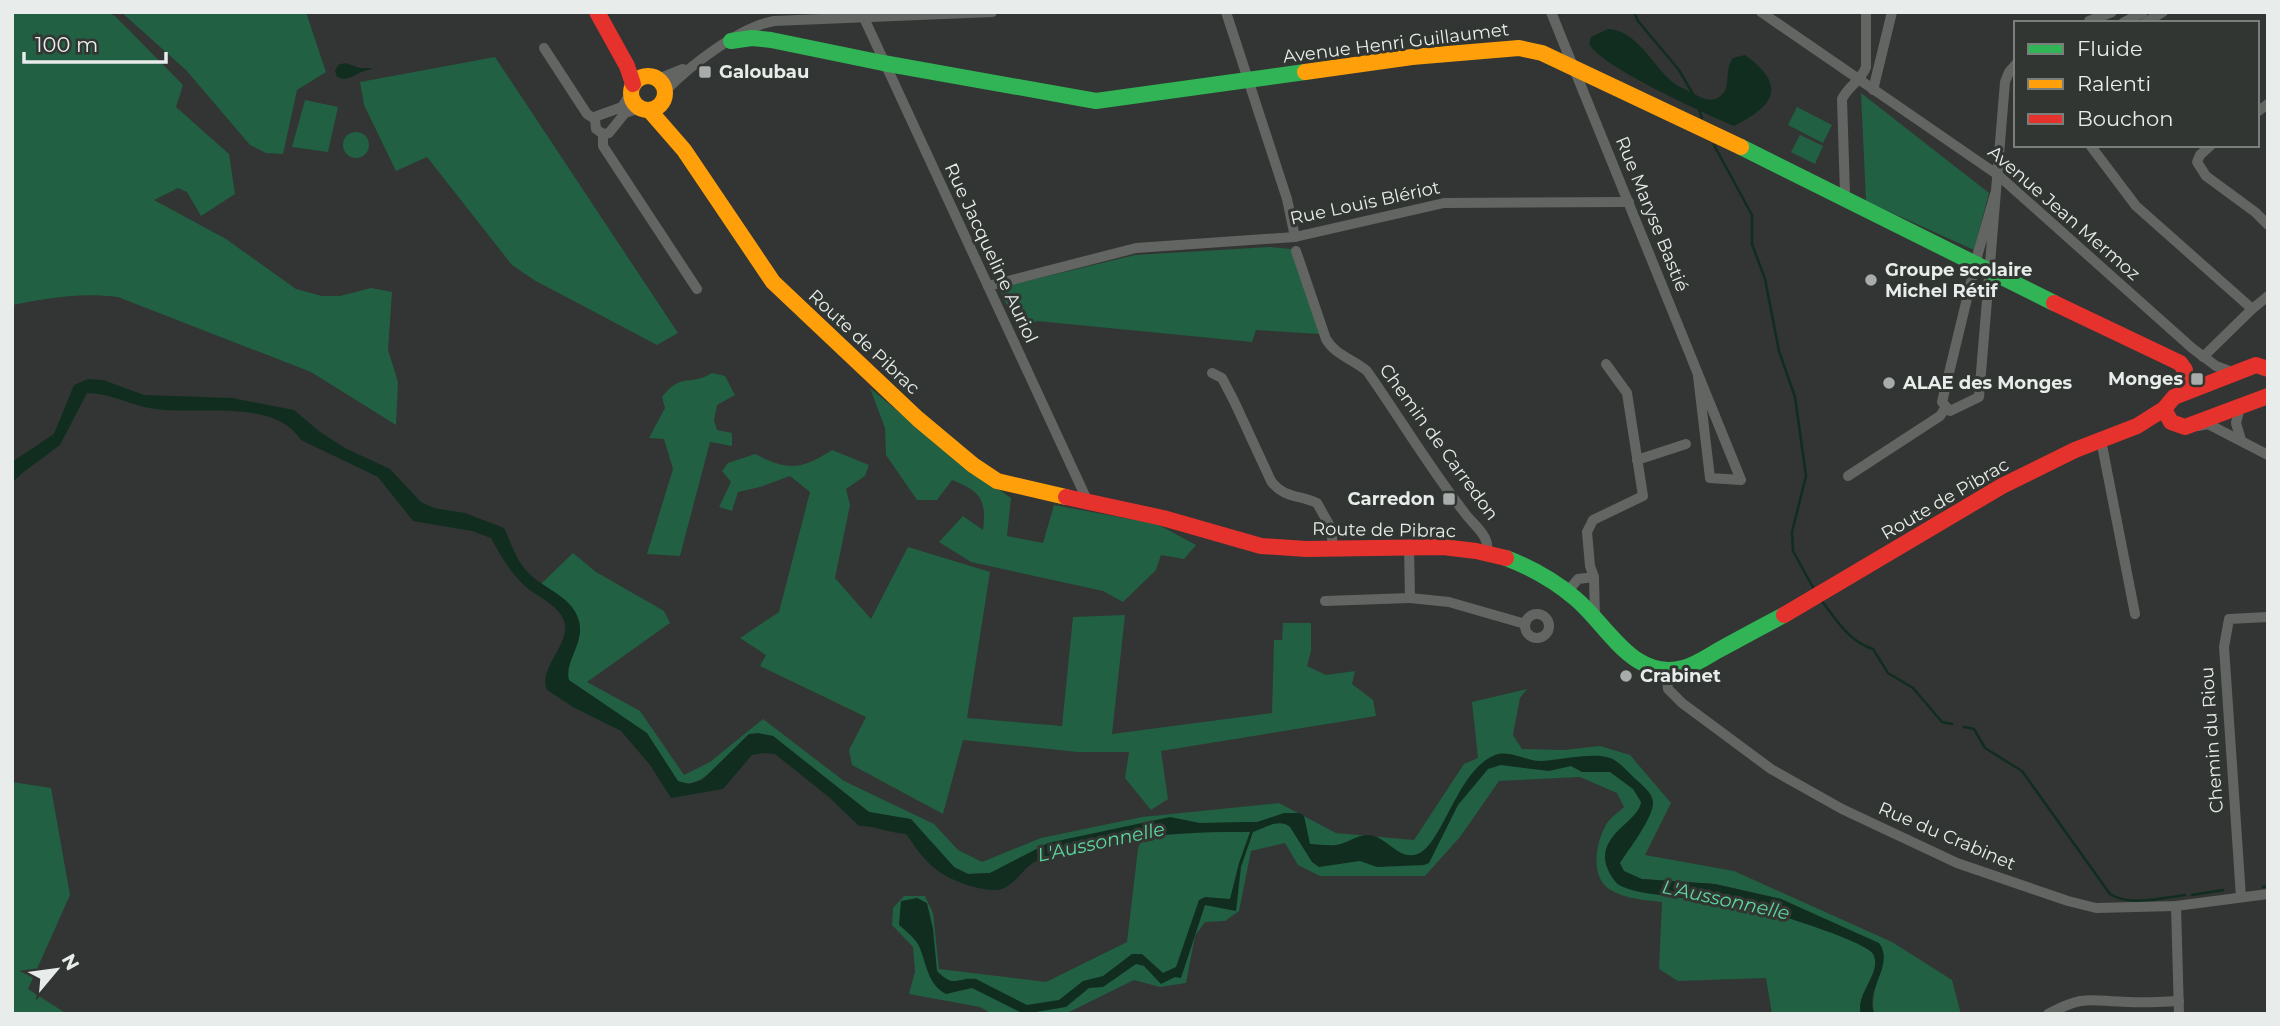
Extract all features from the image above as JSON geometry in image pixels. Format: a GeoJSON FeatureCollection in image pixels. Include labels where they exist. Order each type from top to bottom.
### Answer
{"type":"FeatureCollection","features":[{"type":"Feature","properties":{"kind":"main road","name":"Route de Pibrac"},"geometry":{"type":"LineString","coordinates":[[597,12],[634,64],[684,150],[773,282],[918,419],[973,466],[997,481],[1163,518],[1249,544],[1275,548],[1409,547],[1488,552],[1538,572],[1567,592],[1619,647],[1641,663],[1666,670],[1681,669],[1700,661],[1819,595],[2002,486],[2101,440],[2137,426],[2240,407],[2268,396]]}},
{"type":"Feature","properties":{"kind":"main road","name":"Avenue Henri Guillaumet"},"geometry":{"type":"LineString","coordinates":[[730,41],[752,38],[771,40],[1096,101],[1412,57],[1518,48],[1542,53],[2180,363],[2185,370],[2185,392]]}},
{"type":"Feature","properties":{"kind":"main road"},"geometry":{"type":"LineString","coordinates":[[2173,420],[2168,401],[2256,365],[2267,368]]}},
{"type":"Feature","properties":{"kind":"street"},"geometry":{"type":"LineString","coordinates":[[595,119],[649,93],[743,31],[758,24],[774,21],[992,12]]}},
{"type":"Feature","properties":{"kind":"street"},"geometry":{"type":"LineString","coordinates":[[1226,12],[1287,199],[1295,237]]}},
{"type":"Feature","properties":{"kind":"street","name":"Rue Maryse Bastié"},"geometry":{"type":"LineString","coordinates":[[1551,12],[1741,480],[1710,478],[1698,376]]}},
{"type":"Feature","properties":{"kind":"street","name":"Avenue Jean Mermoz"},"geometry":{"type":"LineString","coordinates":[[1761,12],[1998,175],[2203,357],[2216,366],[2235,373]]}},
{"type":"Feature","properties":{"kind":"street"},"geometry":{"type":"LineString","coordinates":[[1847,200],[1842,99],[1846,90],[1859,80],[1866,67],[1866,12]]}},
{"type":"Feature","properties":{"kind":"street"},"geometry":{"type":"LineString","coordinates":[[1873,90],[1892,12]]}},
{"type":"Feature","properties":{"kind":"street"},"geometry":{"type":"LineString","coordinates":[[2090,21],[2112,12]]}},
{"type":"Feature","properties":{"kind":"street"},"geometry":{"type":"LineString","coordinates":[[2127,21],[2143,12]]}},
{"type":"Feature","properties":{"kind":"street"},"geometry":{"type":"LineString","coordinates":[[2147,21],[2163,12]]}},
{"type":"Feature","properties":{"kind":"street","name":"Rue Jacqueline Auriol"},"geometry":{"type":"LineString","coordinates":[[864,18],[1088,502]]}},
{"type":"Feature","properties":{"kind":"street"},"geometry":{"type":"LineString","coordinates":[[544,48],[587,114],[595,119]]}},
{"type":"Feature","properties":{"kind":"street"},"geometry":{"type":"LineString","coordinates":[[1995,194],[1983,266],[1941,402],[1950,411],[1979,397],[1983,266],[2010,97],[2008,72],[2014,66]]}},
{"type":"Feature","properties":{"kind":"street"},"geometry":{"type":"LineString","coordinates":[[595,119],[596,130],[603,134],[610,133],[625,114],[649,93]]}},
{"type":"Feature","properties":{"kind":"street"},"geometry":{"type":"LineString","coordinates":[[603,134],[603,146],[696,289]]}},
{"type":"Feature","properties":{"kind":"street"},"geometry":{"type":"LineString","coordinates":[[2092,147],[2136,206],[2249,310]]}},
{"type":"Feature","properties":{"kind":"street"},"geometry":{"type":"LineString","coordinates":[[2209,147],[2197,162],[2200,169],[2268,225]]}},
{"type":"Feature","properties":{"kind":"street","name":"Rue Louis Blériot"},"geometry":{"type":"LineString","coordinates":[[988,286],[1136,248],[1295,237],[1444,203],[1629,202]]}},
{"type":"Feature","properties":{"kind":"street","name":"Chemin de Carredon"},"geometry":{"type":"LineString","coordinates":[[1296,251],[1326,339],[1333,351],[1356,362],[1367,372],[1456,502],[1485,536],[1488,552]]}},
{"type":"Feature","properties":{"kind":"street"},"geometry":{"type":"LineString","coordinates":[[2203,357],[2249,310],[2266,301]]}},
{"type":"Feature","properties":{"kind":"street"},"geometry":{"type":"LineString","coordinates":[[1595,619],[1594,577],[1590,566],[1587,532],[1593,520],[1643,496],[1626,393],[1606,364]]}},
{"type":"Feature","properties":{"kind":"street"},"geometry":{"type":"LineString","coordinates":[[1212,373],[1222,378],[1228,389],[1270,481],[1276,489],[1285,494],[1317,503],[1331,528],[1333,547]]}},
{"type":"Feature","properties":{"kind":"street"},"geometry":{"type":"LineString","coordinates":[[1847,476],[1940,416],[1946,407]]}},
{"type":"Feature","properties":{"kind":"street"},"geometry":{"type":"LineString","coordinates":[[2240,407],[2236,423],[2241,440]]}},
{"type":"Feature","properties":{"kind":"street"},"geometry":{"type":"LineString","coordinates":[[2173,420],[2208,424],[2268,455]]}},
{"type":"Feature","properties":{"kind":"street"},"geometry":{"type":"LineString","coordinates":[[2101,440],[2134,614]]}},
{"type":"Feature","properties":{"kind":"street"},"geometry":{"type":"LineString","coordinates":[[1637,460],[1686,444]]}},
{"type":"Feature","properties":{"kind":"street"},"geometry":{"type":"LineString","coordinates":[[1409,547],[1410,598]]}},
{"type":"Feature","properties":{"kind":"street"},"geometry":{"type":"LineString","coordinates":[[1567,592],[1578,579],[1594,577]]}},
{"type":"Feature","properties":{"kind":"street"},"geometry":{"type":"LineString","coordinates":[[1325,601],[1410,598],[1449,602],[1525,624]]}},
{"type":"Feature","properties":{"kind":"street","name":"Chemin du Riou"},"geometry":{"type":"LineString","coordinates":[[2241,897],[2224,647],[2229,619],[2268,617]]}},
{"type":"Feature","properties":{"kind":"street","name":"Rue du Crabinet"},"geometry":{"type":"LineString","coordinates":[[1666,670],[1668,689],[1682,703],[1771,769],[1842,809],[1957,863],[2096,908],[2176,906],[2268,894]]}},
{"type":"Feature","properties":{"kind":"street"},"geometry":{"type":"LineString","coordinates":[[2176,906],[2179,1014]]}},
{"type":"Feature","properties":{"kind":"street"},"geometry":{"type":"LineString","coordinates":[[2048,1014],[2071,1002],[2091,998],[2128,1002],[2179,1001]]}},
{"type":"Feature","properties":{"kind":"green space"},"geometry":{"type":"Polygon","coordinates":[[[12,12],[106,12],[115,16],[183,85],[176,107],[229,154],[235,194],[201,216],[187,192],[178,188],[154,200],[226,239],[296,289],[322,296],[340,296],[371,288],[392,292],[388,350],[398,382],[396,425],[311,372],[118,297],[78,295],[12,305],[12,12]]]}},
{"type":"Feature","properties":{"kind":"green space"},"geometry":{"type":"Polygon","coordinates":[[[121,12],[306,12],[326,72],[297,90],[283,154],[266,153],[250,145],[186,70],[121,12]]]}},
{"type":"Feature","properties":{"kind":"green space"},"geometry":{"type":"Polygon","coordinates":[[[495,57],[678,333],[657,345],[534,280],[512,265],[427,157],[396,171],[364,105],[360,82],[495,57]]]}},
{"type":"Feature","properties":{"kind":"green space"},"geometry":{"type":"Polygon","coordinates":[[[1861,93],[1989,193],[1974,250],[1866,201],[1861,93]]]}},
{"type":"Feature","properties":{"kind":"green space"},"geometry":{"type":"Polygon","coordinates":[[[305,100],[338,107],[328,152],[292,147],[305,100]]]}},
{"type":"Feature","properties":{"kind":"green space"},"geometry":{"type":"Polygon","coordinates":[[[1797,107],[1832,125],[1823,143],[1788,125],[1797,107]]]}},
{"type":"Feature","properties":{"kind":"green space"},"geometry":{"type":"Polygon","coordinates":[[[356,132],[365,136],[369,145],[365,154],[356,158],[347,154],[343,145],[347,136],[356,132]]]}},
{"type":"Feature","properties":{"kind":"green space"},"geometry":{"type":"Polygon","coordinates":[[[1800,135],[1823,146],[1815,164],[1791,152],[1800,135]]]}},
{"type":"Feature","properties":{"kind":"green space"},"geometry":{"type":"Polygon","coordinates":[[[1270,247],[1291,249],[1320,334],[1256,330],[1252,342],[1037,321],[1019,330],[1001,293],[1003,287],[1135,255],[1270,247]]]}},
{"type":"Feature","properties":{"kind":"green space"},"geometry":{"type":"Polygon","coordinates":[[[712,373],[725,376],[735,395],[717,405],[714,420],[717,430],[732,433],[732,446],[710,442],[680,556],[647,554],[673,469],[664,439],[649,438],[665,408],[662,397],[675,384],[712,373]]]}},
{"type":"Feature","properties":{"kind":"green space"},"geometry":{"type":"Polygon","coordinates":[[[870,388],[954,458],[1011,498],[1007,536],[1043,543],[1054,505],[1157,524],[1196,545],[1184,559],[1161,555],[1156,570],[1123,602],[1103,591],[971,562],[939,542],[963,516],[983,530],[984,511],[980,498],[969,488],[952,480],[937,500],[917,500],[886,455],[885,428],[870,388]]]}},
{"type":"Feature","properties":{"kind":"green space"},"geometry":{"type":"Polygon","coordinates":[[[832,450],[869,465],[865,476],[846,489],[850,505],[835,578],[871,619],[908,547],[990,572],[967,718],[1062,726],[1073,617],[1125,615],[1112,734],[1272,713],[1274,640],[1282,640],[1283,623],[1311,623],[1311,651],[1307,666],[1326,675],[1355,671],[1352,684],[1373,700],[1376,716],[1161,751],[1168,799],[1151,810],[1125,778],[1129,752],[1078,752],[963,740],[943,814],[852,765],[849,750],[866,717],[760,666],[766,655],[740,638],[779,612],[810,492],[790,476],[738,492],[732,511],[719,507],[731,482],[722,471],[728,463],[755,454],[777,463],[794,466],[803,465],[832,450]]]}},
{"type":"Feature","properties":{"kind":"green space"},"geometry":{"type":"Polygon","coordinates":[[[573,553],[596,572],[664,611],[670,623],[587,682],[640,711],[684,775],[710,762],[763,719],[844,781],[934,824],[958,850],[982,862],[1041,838],[1142,817],[1279,803],[1336,833],[1414,840],[1464,764],[1478,758],[1472,702],[1527,689],[1520,698],[1513,735],[1522,749],[1564,750],[1600,746],[1630,755],[1671,803],[1645,855],[1734,871],[1892,942],[1952,980],[1961,1014],[1874,1014],[1882,947],[1781,899],[1715,884],[1642,879],[1628,875],[1661,895],[1733,902],[1808,924],[1866,947],[1873,953],[1875,960],[1875,968],[1862,998],[1861,1014],[1772,1014],[1766,978],[1678,981],[1659,969],[1662,902],[1621,895],[1609,889],[1599,876],[1596,859],[1602,834],[1608,821],[1624,807],[1617,793],[1580,777],[1499,781],[1460,837],[1425,876],[1320,876],[1298,865],[1285,843],[1251,851],[1239,911],[1225,921],[1205,922],[1195,936],[1186,983],[1160,987],[1134,980],[1065,1014],[992,1014],[980,1007],[909,994],[915,972],[913,947],[892,925],[893,908],[904,896],[925,896],[933,913],[939,969],[1046,982],[1127,942],[1138,849],[1146,823],[1093,835],[990,873],[968,874],[954,867],[911,820],[869,812],[773,736],[749,734],[722,763],[698,781],[674,783],[638,732],[568,686],[561,671],[573,628],[541,584],[573,553]]]}},
{"type":"Feature","properties":{"kind":"green space"},"geometry":{"type":"Polygon","coordinates":[[[12,782],[51,788],[70,895],[28,989],[67,1014],[12,1014],[12,782]]]}},
{"type":"Feature","properties":{"kind":"water"},"geometry":{"type":"Polygon","coordinates":[[[1608,29],[1627,35],[1672,82],[1703,98],[1713,100],[1723,93],[1730,63],[1733,58],[1745,55],[1767,76],[1771,95],[1759,111],[1734,126],[1633,77],[1598,54],[1589,44],[1591,37],[1608,29]]]}},
{"type":"Feature","properties":{"kind":"water"},"geometry":{"type":"Polygon","coordinates":[[[345,63],[372,69],[346,79],[337,77],[335,71],[338,65],[345,63]]]}},
{"type":"Feature","properties":{"kind":"water","name":"L'Aussonnelle"},"geometry":{"type":"Polygon","coordinates":[[[88,379],[103,380],[144,395],[232,398],[294,410],[320,432],[345,448],[390,469],[421,502],[434,508],[465,513],[504,528],[524,568],[570,604],[579,621],[579,637],[569,666],[569,680],[647,733],[678,781],[689,784],[702,780],[749,734],[773,736],[869,812],[911,819],[954,867],[968,874],[990,873],[1048,843],[1170,817],[1200,823],[1257,822],[1284,813],[1300,813],[1304,816],[1310,844],[1336,845],[1367,835],[1380,839],[1402,853],[1414,855],[1424,850],[1433,840],[1469,777],[1481,764],[1495,755],[1507,754],[1542,761],[1603,756],[1622,766],[1646,789],[1653,800],[1645,825],[1620,863],[1624,871],[1642,879],[1715,884],[1781,899],[1879,943],[1884,958],[1873,995],[1874,1014],[1861,1014],[1860,1006],[1875,961],[1873,954],[1866,948],[1806,924],[1741,905],[1656,895],[1619,885],[1606,865],[1606,849],[1615,834],[1639,809],[1641,802],[1633,789],[1610,772],[1582,772],[1571,766],[1549,771],[1501,765],[1488,769],[1458,805],[1429,863],[1424,865],[1377,867],[1360,861],[1319,867],[1312,862],[1286,824],[1272,825],[1253,832],[1241,867],[1236,911],[1205,905],[1181,978],[1175,977],[1161,984],[1144,966],[1136,964],[1103,987],[1089,988],[1066,1007],[1024,1014],[972,988],[946,994],[931,979],[917,943],[899,925],[901,901],[917,898],[927,903],[933,929],[937,971],[948,980],[976,979],[1027,1005],[1059,1000],[1083,981],[1103,976],[1132,954],[1142,954],[1163,973],[1176,967],[1199,900],[1205,897],[1230,899],[1250,832],[1170,834],[1090,846],[1032,863],[1006,887],[991,890],[964,884],[939,871],[922,856],[906,834],[859,826],[830,798],[775,754],[752,755],[723,789],[671,798],[650,765],[621,731],[573,707],[547,690],[546,674],[565,633],[563,618],[555,607],[515,576],[491,538],[472,531],[413,521],[378,477],[301,440],[288,426],[272,418],[231,411],[149,408],[87,393],[60,445],[12,483],[12,462],[54,434],[74,385],[88,379]]]}},
{"type":"Feature","properties":{"kind":"waterway"},"geometry":{"type":"LineString","coordinates":[[1634,12],[1638,21],[1679,70],[1693,94]]}},
{"type":"Feature","properties":{"kind":"waterway"},"geometry":{"type":"LineString","coordinates":[[1698,107],[1702,118]]}},
{"type":"Feature","properties":{"kind":"waterway"},"geometry":{"type":"LineString","coordinates":[[1714,145],[1752,215],[1752,244],[1765,279],[1779,351],[1795,397],[1806,476],[1792,532],[1793,551],[1815,591]]}},
{"type":"Feature","properties":{"kind":"waterway"},"geometry":{"type":"LineString","coordinates":[[1821,600],[1850,635],[1864,646],[1873,649],[1888,673],[1913,688],[1942,722],[1952,724]]}},
{"type":"Feature","properties":{"kind":"waterway"},"geometry":{"type":"LineString","coordinates":[[1964,727],[1974,729],[1985,748],[2022,771],[2110,894],[2136,901],[2185,895]]}},
{"type":"Feature","properties":{"kind":"waterway"},"geometry":{"type":"LineString","coordinates":[[2263,887],[2268,886]]}},
{"type":"Feature","properties":{"kind":"waterway"},"geometry":{"type":"LineString","coordinates":[[2192,895],[2223,890]]}},
{"type":"Feature","properties":{"kind":"traffic: fast"},"geometry":{"type":"LineString","coordinates":[[731,41],[752,38],[771,40],[1096,101],[1305,72]]}},
{"type":"Feature","properties":{"kind":"traffic: fast"},"geometry":{"type":"LineString","coordinates":[[1741,147],[2054,303]]}},
{"type":"Feature","properties":{"kind":"traffic: fast"},"geometry":{"type":"LineString","coordinates":[[1506,558],[1525,566],[1568,592],[1623,649],[1636,659],[1665,670],[1696,663],[1784,615]]}},
{"type":"Feature","properties":{"kind":"traffic: slow"},"geometry":{"type":"LineString","coordinates":[[1305,72],[1412,57],[1519,48],[1542,53],[1741,147]]}},
{"type":"Feature","properties":{"kind":"traffic: slow"},"geometry":{"type":"LineString","coordinates":[[648,76],[660,81],[665,93],[660,105],[648,110],[636,105],[631,93],[636,81],[648,76]]}},
{"type":"Feature","properties":{"kind":"traffic: slow"},"geometry":{"type":"LineString","coordinates":[[650,111],[684,150],[773,282],[918,419],[973,465],[997,481],[1066,497]]}},
{"type":"Feature","properties":{"kind":"traffic: jam"},"geometry":{"type":"LineString","coordinates":[[597,12],[627,66],[633,84]]}},
{"type":"Feature","properties":{"kind":"traffic: jam"},"geometry":{"type":"LineString","coordinates":[[2054,303],[2180,363],[2185,370],[2185,392]]}},
{"type":"Feature","properties":{"kind":"traffic: jam"},"geometry":{"type":"LineString","coordinates":[[1784,615],[2002,486],[2075,450],[2137,426],[2164,409],[2174,397],[2256,365],[2268,369]]}},
{"type":"Feature","properties":{"kind":"traffic: jam"},"geometry":{"type":"LineString","coordinates":[[2164,409],[2171,422],[2185,427],[2268,396]]}},
{"type":"Feature","properties":{"kind":"traffic: jam"},"geometry":{"type":"LineString","coordinates":[[1066,497],[1163,518],[1261,546],[1306,549],[1443,547],[1506,558]]}},
{"type":"Feature","properties":{"kind":"place","name":"Galoubau"},"geometry":{"type":"Point","coordinates":[705,72]}},
{"type":"Feature","properties":{"kind":"place","name":"Groupe scolaire Michel Rétif"},"geometry":{"type":"Point","coordinates":[1871,280]}},
{"type":"Feature","properties":{"kind":"place","name":"Monges"},"geometry":{"type":"Point","coordinates":[2197,379]}},
{"type":"Feature","properties":{"kind":"place","name":"ALAE des Monges"},"geometry":{"type":"Point","coordinates":[1889,383]}},
{"type":"Feature","properties":{"kind":"place","name":"Carredon"},"geometry":{"type":"Point","coordinates":[1449,499]}},
{"type":"Feature","properties":{"kind":"place","name":"Crabinet"},"geometry":{"type":"Point","coordinates":[1626,676]}}]}
